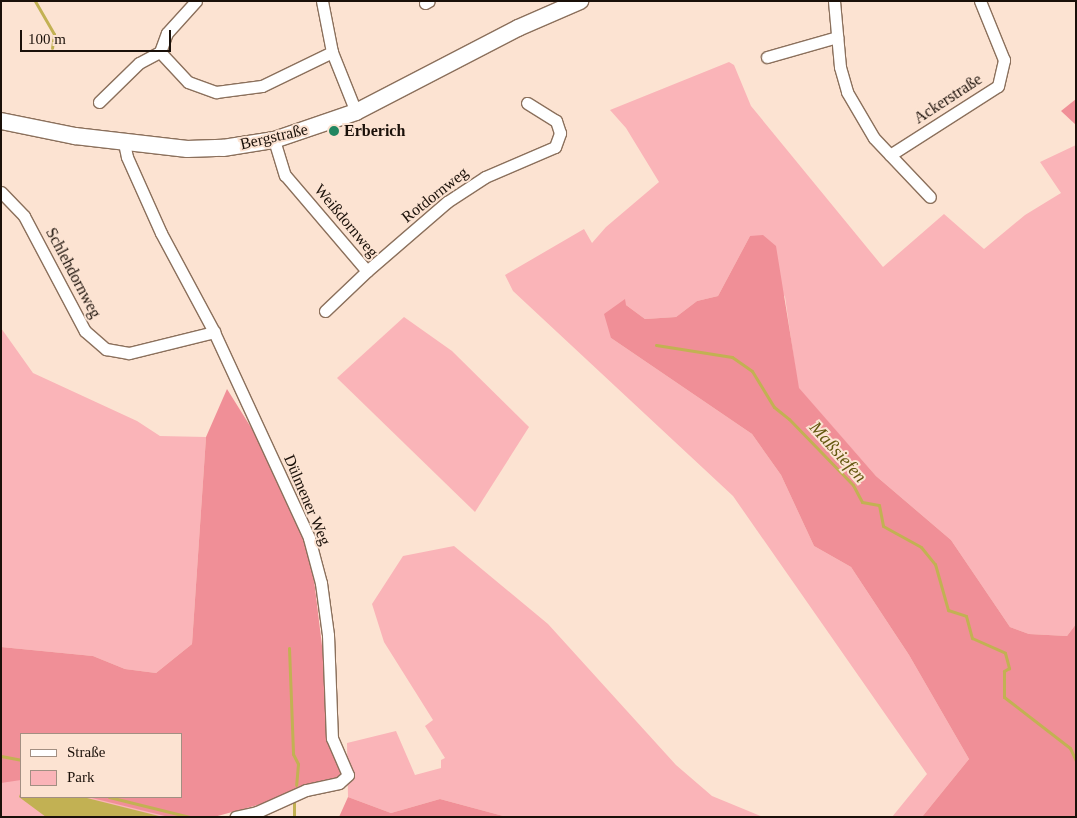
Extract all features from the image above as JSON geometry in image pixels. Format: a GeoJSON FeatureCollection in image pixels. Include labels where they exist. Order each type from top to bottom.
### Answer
{"type":"FeatureCollection","features":[{"type":"Feature","properties":{"kind":"street"},"geometry":{"type":"LineString","coordinates":[[99,102],[138,63],[160,52],[167,33],[196,1]]}},
{"type":"Feature","properties":{"kind":"street"},"geometry":{"type":"LineString","coordinates":[[322,1],[332,52],[356,112]]}},
{"type":"Feature","properties":{"kind":"street","name":"Bergstraße"},"geometry":{"type":"LineString","coordinates":[[1,121],[124,143],[223,148],[274,140],[356,112],[518,28],[580,1]]}},
{"type":"Feature","properties":{"kind":"street"},"geometry":{"type":"LineString","coordinates":[[834,1],[837,37],[847,92],[861,120],[890,155],[930,197]]}},
{"type":"Feature","properties":{"kind":"street","name":"Ackerstraße"},"geometry":{"type":"LineString","coordinates":[[890,155],[998,86],[1003,76],[1004,60],[980,1]]}},
{"type":"Feature","properties":{"kind":"street"},"geometry":{"type":"LineString","coordinates":[[767,57],[837,37]]}},
{"type":"Feature","properties":{"kind":"street"},"geometry":{"type":"LineString","coordinates":[[160,52],[188,82],[216,92],[262,86],[332,52]]}},
{"type":"Feature","properties":{"kind":"street","name":"Rotdornweg"},"geometry":{"type":"LineString","coordinates":[[368,271],[447,202],[477,182],[555,147],[560,132],[556,121],[527,103]]}},
{"type":"Feature","properties":{"kind":"street","name":"Weißdornweg"},"geometry":{"type":"LineString","coordinates":[[274,140],[285,175],[368,271],[325,311]]}},
{"type":"Feature","properties":{"kind":"street","name":"Dülmener Weg"},"geometry":{"type":"LineString","coordinates":[[124,143],[127,158],[161,234],[214,332],[309,538],[321,583],[328,635],[332,738],[348,775],[339,783],[306,790],[257,812],[236,817]]}},
{"type":"Feature","properties":{"kind":"street","name":"Schlehdornweg"},"geometry":{"type":"LineString","coordinates":[[1,192],[24,216],[85,331],[106,349],[129,353],[214,332]]}},
{"type":"Feature","properties":{"kind":"green space"},"geometry":{"type":"Polygon","coordinates":[[[729,62],[734,65],[751,106],[883,267],[944,214],[984,249],[1025,215],[1061,193],[1040,162],[1076,145],[1076,624],[1067,636],[1029,634],[1010,627],[951,540],[876,476],[798,388],[785,297],[750,236],[718,296],[697,301],[676,317],[645,319],[626,305],[611,338],[752,434],[781,475],[814,546],[851,567],[909,655],[969,759],[922,817],[892,817],[927,774],[733,496],[513,291],[505,275],[584,229],[592,243],[606,227],[659,182],[626,128],[610,110],[729,62]]]}},
{"type":"Feature","properties":{"kind":"green space"},"geometry":{"type":"Polygon","coordinates":[[[404,317],[452,351],[529,427],[475,512],[337,378],[404,317]]]}},
{"type":"Feature","properties":{"kind":"green space"},"geometry":{"type":"Polygon","coordinates":[[[1,328],[33,373],[137,421],[160,436],[206,437],[192,644],[156,673],[125,669],[93,656],[1,647],[1,328]]]}},
{"type":"Feature","properties":{"kind":"green space"},"geometry":{"type":"Polygon","coordinates":[[[454,546],[548,624],[676,765],[712,796],[763,817],[507,817],[440,799],[391,813],[348,797],[347,743],[396,731],[415,775],[441,768],[441,760],[445,758],[425,726],[433,720],[384,642],[372,604],[403,556],[454,546]]]}},
{"type":"Feature","properties":{"kind":"green space"},"geometry":{"type":"Polygon","coordinates":[[[1,756],[20,756],[20,798],[121,798],[184,817],[1,817],[1,756]]]}},
{"type":"Feature","properties":{"kind":"shaded area"},"geometry":{"type":"Polygon","coordinates":[[[1076,99],[1076,125],[1061,111],[1076,99]]]}},
{"type":"Feature","properties":{"kind":"shaded area"},"geometry":{"type":"Polygon","coordinates":[[[763,235],[776,246],[799,388],[876,476],[951,540],[1010,627],[1029,634],[1067,636],[1076,624],[1076,817],[922,817],[969,759],[909,655],[851,567],[814,546],[781,475],[752,434],[611,338],[604,314],[625,299],[626,305],[645,319],[676,317],[697,301],[718,296],[750,236],[763,235]]]}},
{"type":"Feature","properties":{"kind":"shaded area"},"geometry":{"type":"Polygon","coordinates":[[[227,389],[252,429],[309,538],[332,729],[347,769],[339,783],[214,817],[169,817],[92,798],[182,798],[182,733],[20,733],[20,780],[1,783],[1,647],[93,656],[125,669],[156,673],[192,644],[206,437],[227,389]]]}},
{"type":"Feature","properties":{"kind":"shaded area"},"geometry":{"type":"Polygon","coordinates":[[[348,797],[391,813],[440,799],[507,817],[339,817],[348,797]]]}},
{"type":"Feature","properties":{"kind":"shaded area"},"geometry":{"type":"Polygon","coordinates":[[[20,798],[87,798],[163,817],[46,817],[20,798]]]}},
{"type":"Feature","properties":{"kind":"waterway"},"geometry":{"type":"LineString","coordinates":[[35,1],[54,34],[52,48]]}},
{"type":"Feature","properties":{"kind":"waterway","name":"Maßsiefen"},"geometry":{"type":"LineString","coordinates":[[656,345],[732,357],[752,371],[774,407],[789,419],[853,485],[862,502],[879,505],[883,526],[921,547],[935,564],[948,610],[966,616],[972,638],[1005,653],[1009,668],[1004,671],[1004,697],[1070,748],[1076,761]]}},
{"type":"Feature","properties":{"kind":"waterway"},"geometry":{"type":"LineString","coordinates":[[289,648],[293,754],[298,764],[296,785]]}},
{"type":"Feature","properties":{"kind":"waterway"},"geometry":{"type":"LineString","coordinates":[[1,756],[20,760]]}},
{"type":"Feature","properties":{"kind":"waterway"},"geometry":{"type":"LineString","coordinates":[[113,798],[190,817]]}},
{"type":"Feature","properties":{"kind":"waterway"},"geometry":{"type":"LineString","coordinates":[[294,800],[294,817]]}},
{"type":"Feature","properties":{"kind":"place","name":"Erberich"},"geometry":{"type":"Point","coordinates":[334,131]}}]}
